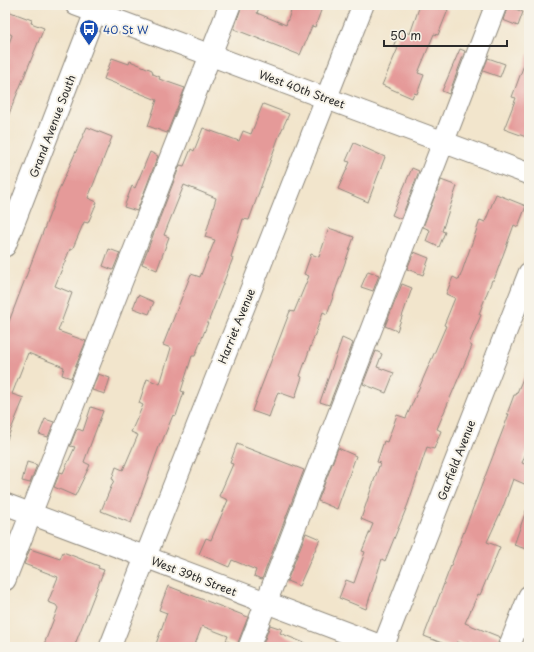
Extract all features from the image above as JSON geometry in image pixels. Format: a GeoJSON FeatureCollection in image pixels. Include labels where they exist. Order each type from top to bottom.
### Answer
{"type":"FeatureCollection","features":[{"type":"Feature","properties":{"kind":"street","name":"West 40th Street"},"geometry":{"type":"LineString","coordinates":[[76,5],[97,9],[212,56],[444,141],[529,174]]}},
{"type":"Feature","properties":{"kind":"street"},"geometry":{"type":"LineString","coordinates":[[5,580],[212,56],[230,5]]}},
{"type":"Feature","properties":{"kind":"street","name":"Harriet Avenue"},"geometry":{"type":"LineString","coordinates":[[110,647],[144,557],[363,5]]}},
{"type":"Feature","properties":{"kind":"street"},"geometry":{"type":"LineString","coordinates":[[248,647],[496,5]]}},
{"type":"Feature","properties":{"kind":"street","name":"Grand Avenue South"},"geometry":{"type":"LineString","coordinates":[[5,246],[97,9]]}},
{"type":"Feature","properties":{"kind":"street","name":"Garfield Avenue"},"geometry":{"type":"LineString","coordinates":[[384,647],[529,273]]}},
{"type":"Feature","properties":{"kind":"street","name":"West 39th Street"},"geometry":{"type":"LineString","coordinates":[[5,504],[384,647]]}},
{"type":"Feature","properties":{"kind":"street"},"geometry":{"type":"LineString","coordinates":[[509,647],[529,596]]}},
{"type":"Feature","properties":{"kind":"building"},"geometry":{"type":"Polygon","coordinates":[[[242,5],[260,5],[257,13],[286,25],[293,5],[323,5],[315,27],[312,26],[300,55],[234,29],[242,5]]]}},
{"type":"Feature","properties":{"kind":"building"},"geometry":{"type":"Polygon","coordinates":[[[420,5],[435,5],[448,10],[438,35],[434,34],[418,73],[424,75],[417,94],[414,93],[412,98],[382,85],[398,48],[393,47],[400,30],[410,34],[420,5]]]}},
{"type":"Feature","properties":{"kind":"building"},"geometry":{"type":"Polygon","coordinates":[[[508,6],[523,12],[518,26],[503,20],[508,6]]]}},
{"type":"Feature","properties":{"kind":"building"},"geometry":{"type":"Polygon","coordinates":[[[5,10],[32,20],[31,23],[44,28],[6,121],[5,54],[12,35],[5,31],[5,10]]]}},
{"type":"Feature","properties":{"kind":"building"},"geometry":{"type":"Polygon","coordinates":[[[460,49],[465,51],[449,94],[442,91],[460,49]]]}},
{"type":"Feature","properties":{"kind":"building"},"geometry":{"type":"Polygon","coordinates":[[[528,54],[529,138],[504,129],[516,98],[512,97],[528,54]]]}},
{"type":"Feature","properties":{"kind":"building"},"geometry":{"type":"Polygon","coordinates":[[[112,58],[129,64],[130,61],[152,70],[153,74],[160,77],[159,79],[185,88],[167,133],[148,126],[157,100],[104,79],[112,58]]]}},
{"type":"Feature","properties":{"kind":"building"},"geometry":{"type":"Polygon","coordinates":[[[488,58],[505,64],[500,77],[483,71],[488,58]]]}},
{"type":"Feature","properties":{"kind":"building"},"geometry":{"type":"Polygon","coordinates":[[[263,104],[289,114],[279,136],[249,220],[243,219],[231,257],[233,258],[195,356],[192,356],[181,391],[184,392],[176,416],[173,415],[160,444],[131,523],[101,511],[114,480],[112,479],[116,467],[123,470],[138,435],[131,432],[143,405],[139,403],[147,379],[160,384],[171,348],[163,345],[191,274],[200,277],[215,240],[205,237],[216,198],[184,185],[164,235],[169,237],[157,270],[142,264],[180,165],[184,166],[191,149],[194,151],[203,128],[239,141],[243,131],[251,134],[263,104]]]}},
{"type":"Feature","properties":{"kind":"building"},"geometry":{"type":"Polygon","coordinates":[[[87,127],[112,137],[88,198],[97,202],[88,223],[84,222],[72,250],[70,249],[55,286],[72,293],[58,331],[86,341],[71,378],[62,375],[64,367],[28,353],[12,394],[24,398],[5,444],[5,332],[60,187],[87,127]]]}},
{"type":"Feature","properties":{"kind":"building"},"geometry":{"type":"Polygon","coordinates":[[[354,143],[385,157],[368,202],[338,189],[350,162],[346,161],[354,143]]]}},
{"type":"Feature","properties":{"kind":"building"},"geometry":{"type":"Polygon","coordinates":[[[150,152],[158,156],[137,211],[124,207],[132,186],[135,188],[150,152]]]}},
{"type":"Feature","properties":{"kind":"building"},"geometry":{"type":"Polygon","coordinates":[[[412,168],[419,171],[401,219],[392,215],[412,168]]]}},
{"type":"Feature","properties":{"kind":"building"},"geometry":{"type":"Polygon","coordinates":[[[441,180],[457,186],[442,231],[445,232],[439,247],[426,241],[430,230],[423,227],[441,180]]]}},
{"type":"Feature","properties":{"kind":"building"},"geometry":{"type":"Polygon","coordinates":[[[496,194],[526,206],[518,227],[514,225],[494,280],[492,280],[479,314],[481,315],[469,344],[472,346],[437,429],[441,431],[434,449],[427,447],[408,504],[385,561],[382,559],[366,609],[339,598],[346,580],[354,583],[365,552],[362,551],[373,524],[361,519],[380,463],[377,462],[384,441],[387,442],[397,415],[406,418],[446,326],[444,325],[455,298],[446,294],[453,277],[459,280],[480,220],[485,222],[496,194]]]}},
{"type":"Feature","properties":{"kind":"building"},"geometry":{"type":"Polygon","coordinates":[[[329,228],[354,237],[327,314],[323,312],[300,376],[302,377],[295,398],[278,392],[269,417],[252,411],[290,311],[294,312],[309,276],[304,274],[311,254],[319,257],[329,228]]]}},
{"type":"Feature","properties":{"kind":"building"},"geometry":{"type":"Polygon","coordinates":[[[109,249],[120,253],[113,270],[103,266],[109,249]]]}},
{"type":"Feature","properties":{"kind":"building"},"geometry":{"type":"Polygon","coordinates":[[[414,252],[429,258],[423,275],[407,269],[414,252]]]}},
{"type":"Feature","properties":{"kind":"building"},"geometry":{"type":"Polygon","coordinates":[[[368,271],[379,275],[373,291],[361,287],[368,271]]]}},
{"type":"Feature","properties":{"kind":"building"},"geometry":{"type":"Polygon","coordinates":[[[402,284],[412,288],[397,331],[385,326],[402,284]]]}},
{"type":"Feature","properties":{"kind":"building"},"geometry":{"type":"Polygon","coordinates":[[[138,295],[154,302],[149,314],[133,308],[138,295]]]}},
{"type":"Feature","properties":{"kind":"building"},"geometry":{"type":"Polygon","coordinates":[[[342,338],[353,343],[329,405],[320,402],[342,338]]]}},
{"type":"Feature","properties":{"kind":"building"},"geometry":{"type":"Polygon","coordinates":[[[376,351],[382,354],[377,367],[394,373],[386,393],[363,384],[376,351]]]}},
{"type":"Feature","properties":{"kind":"building"},"geometry":{"type":"Polygon","coordinates":[[[529,364],[529,446],[522,463],[529,466],[529,486],[513,479],[503,507],[487,542],[500,547],[480,595],[478,594],[465,623],[500,637],[497,647],[481,647],[468,642],[467,645],[457,642],[455,647],[452,647],[424,636],[509,414],[507,414],[514,395],[516,395],[529,364]]]}},
{"type":"Feature","properties":{"kind":"building"},"geometry":{"type":"Polygon","coordinates":[[[98,374],[110,378],[105,394],[92,390],[98,374]]]}},
{"type":"Feature","properties":{"kind":"building"},"geometry":{"type":"Polygon","coordinates":[[[91,407],[103,411],[84,462],[90,465],[75,496],[54,487],[60,472],[63,473],[75,447],[70,446],[76,431],[78,429],[83,431],[91,407]]]}},
{"type":"Feature","properties":{"kind":"building"},"geometry":{"type":"Polygon","coordinates":[[[45,419],[54,422],[48,437],[39,434],[45,419]]]}},
{"type":"Feature","properties":{"kind":"building"},"geometry":{"type":"Polygon","coordinates":[[[237,444],[304,470],[262,579],[254,576],[256,570],[232,560],[229,567],[199,554],[206,538],[211,540],[228,500],[219,496],[233,464],[230,463],[237,444]]]}},
{"type":"Feature","properties":{"kind":"building"},"geometry":{"type":"Polygon","coordinates":[[[338,448],[356,456],[337,509],[318,501],[338,448]]]}},
{"type":"Feature","properties":{"kind":"building"},"geometry":{"type":"Polygon","coordinates":[[[27,462],[37,465],[30,483],[22,481],[27,462]]]}},
{"type":"Feature","properties":{"kind":"building"},"geometry":{"type":"Polygon","coordinates":[[[527,508],[529,508],[529,550],[514,545],[527,508]]]}},
{"type":"Feature","properties":{"kind":"building"},"geometry":{"type":"Polygon","coordinates":[[[306,533],[320,539],[299,586],[287,581],[306,533]]]}},
{"type":"Feature","properties":{"kind":"building"},"geometry":{"type":"Polygon","coordinates":[[[30,549],[60,559],[63,552],[99,566],[98,568],[104,570],[74,647],[43,647],[58,608],[56,605],[48,602],[58,577],[24,564],[30,549]]]}},
{"type":"Feature","properties":{"kind":"building"},"geometry":{"type":"Polygon","coordinates":[[[168,586],[248,617],[237,645],[226,641],[228,636],[202,626],[194,647],[163,647],[156,644],[167,613],[159,610],[168,586]]]}},
{"type":"Feature","properties":{"kind":"building"},"geometry":{"type":"Polygon","coordinates":[[[270,625],[282,629],[280,633],[314,647],[262,647],[270,625]]]}},
{"type":"Feature","properties":{"kind":"place","name":"40 St W"},"geometry":{"type":"Point","coordinates":[89,46]}}]}
